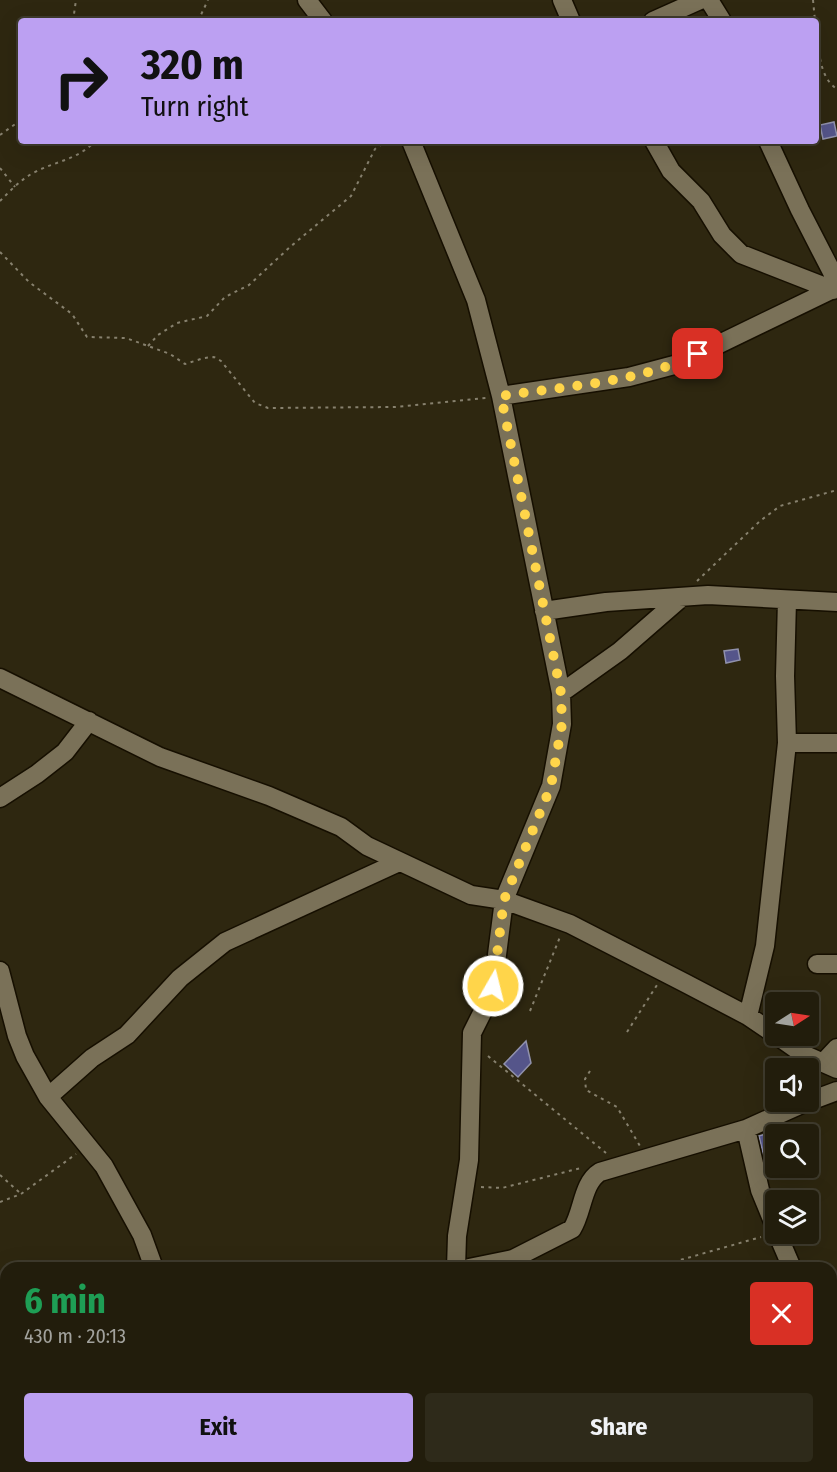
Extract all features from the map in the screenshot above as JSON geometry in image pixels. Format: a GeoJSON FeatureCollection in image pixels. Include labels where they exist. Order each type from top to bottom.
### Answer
{"type":"FeatureCollection","features":[{"type":"Feature","properties":{"kind":"street"},"geometry":{"type":"LineString","coordinates":[[307,0],[321,18]]}},
{"type":"Feature","properties":{"kind":"street"},"geometry":{"type":"LineString","coordinates":[[562,0],[570,18]]}},
{"type":"Feature","properties":{"kind":"street"},"geometry":{"type":"LineString","coordinates":[[660,18],[700,0]]}},
{"type":"Feature","properties":{"kind":"street"},"geometry":{"type":"LineString","coordinates":[[711,0],[720,18]]}},
{"type":"Feature","properties":{"kind":"street"},"geometry":{"type":"LineString","coordinates":[[412,144],[476,300],[501,396],[561,693],[562,724],[551,786],[504,900],[493,986],[472,1032],[471,1121],[466,1189],[457,1236],[456,1262]]}},
{"type":"Feature","properties":{"kind":"street"},"geometry":{"type":"LineString","coordinates":[[656,144],[672,171],[701,201],[722,235],[741,254],[836,286]]}},
{"type":"Feature","properties":{"kind":"street"},"geometry":{"type":"LineString","coordinates":[[769,144],[836,286]]}},
{"type":"Feature","properties":{"kind":"street"},"geometry":{"type":"LineString","coordinates":[[501,396],[629,377],[678,364],[836,286]]}},
{"type":"Feature","properties":{"kind":"street"},"geometry":{"type":"LineString","coordinates":[[543,611],[606,602],[708,595],[837,602]]}},
{"type":"Feature","properties":{"kind":"street"},"geometry":{"type":"LineString","coordinates":[[561,693],[620,651],[682,597]]}},
{"type":"Feature","properties":{"kind":"street"},"geometry":{"type":"LineString","coordinates":[[748,1016],[765,946],[787,743],[784,676],[787,600]]}},
{"type":"Feature","properties":{"kind":"street"},"geometry":{"type":"LineString","coordinates":[[0,660],[1,678],[160,757],[269,796],[341,826],[367,846],[471,895],[504,900],[567,923],[665,972],[748,1016],[765,1028]]}},
{"type":"Feature","properties":{"kind":"street"},"geometry":{"type":"LineString","coordinates":[[0,798],[65,752],[89,721]]}},
{"type":"Feature","properties":{"kind":"street"},"geometry":{"type":"LineString","coordinates":[[787,743],[837,742]]}},
{"type":"Feature","properties":{"kind":"street"},"geometry":{"type":"LineString","coordinates":[[48,1097],[92,1058],[127,1035],[180,978],[225,942],[399,862]]}},
{"type":"Feature","properties":{"kind":"street"},"geometry":{"type":"LineString","coordinates":[[817,964],[837,964]]}},
{"type":"Feature","properties":{"kind":"street"},"geometry":{"type":"LineString","coordinates":[[0,971],[16,1036],[48,1097],[104,1166],[142,1235],[152,1262]]}},
{"type":"Feature","properties":{"kind":"street"},"geometry":{"type":"LineString","coordinates":[[792,1046],[803,1054],[830,1066],[837,1048]]}},
{"type":"Feature","properties":{"kind":"street"},"geometry":{"type":"LineString","coordinates":[[499,1262],[513,1259],[568,1231],[576,1223],[594,1176],[601,1172],[746,1130],[802,1104],[837,1091]]}},
{"type":"Feature","properties":{"kind":"street"},"geometry":{"type":"LineString","coordinates":[[746,1130],[765,1205]]}},
{"type":"Feature","properties":{"kind":"street"},"geometry":{"type":"LineString","coordinates":[[779,1244],[789,1262]]}},
{"type":"Feature","properties":{"kind":"path"},"geometry":{"type":"LineString","coordinates":[[73,18],[76,0]]}},
{"type":"Feature","properties":{"kind":"path"},"geometry":{"type":"LineString","coordinates":[[199,18],[208,0]]}},
{"type":"Feature","properties":{"kind":"path"},"geometry":{"type":"LineString","coordinates":[[813,0],[815,18]]}},
{"type":"Feature","properties":{"kind":"path"},"geometry":{"type":"LineString","coordinates":[[819,51],[821,65],[830,84],[837,89]]}},
{"type":"Feature","properties":{"kind":"path"},"geometry":{"type":"LineString","coordinates":[[0,135],[18,122]]}},
{"type":"Feature","properties":{"kind":"path"},"geometry":{"type":"LineString","coordinates":[[0,201],[38,170],[73,158],[91,144]]}},
{"type":"Feature","properties":{"kind":"path"},"geometry":{"type":"LineString","coordinates":[[148,346],[158,335],[177,323],[207,316],[225,297],[249,285],[351,196],[375,149],[386,144]]}},
{"type":"Feature","properties":{"kind":"path"},"geometry":{"type":"LineString","coordinates":[[0,168],[15,187]]}},
{"type":"Feature","properties":{"kind":"path"},"geometry":{"type":"LineString","coordinates":[[0,252],[29,282],[72,314],[87,337],[126,338],[170,354],[185,364],[214,357],[221,361],[255,403],[268,408],[395,407],[501,396]]}},
{"type":"Feature","properties":{"kind":"path"},"geometry":{"type":"LineString","coordinates":[[682,597],[705,572],[760,521],[780,506],[837,490]]}},
{"type":"Feature","properties":{"kind":"path"},"geometry":{"type":"LineString","coordinates":[[530,1011],[552,953],[567,923]]}},
{"type":"Feature","properties":{"kind":"path"},"geometry":{"type":"LineString","coordinates":[[627,1032],[665,972]]}},
{"type":"Feature","properties":{"kind":"path"},"geometry":{"type":"LineString","coordinates":[[472,1043],[542,1102],[572,1123],[598,1148],[623,1165]]}},
{"type":"Feature","properties":{"kind":"path"},"geometry":{"type":"LineString","coordinates":[[590,1071],[585,1079],[586,1089],[617,1107],[648,1158]]}},
{"type":"Feature","properties":{"kind":"path"},"geometry":{"type":"LineString","coordinates":[[0,1203],[21,1194],[37,1180],[71,1159],[87,1144]]}},
{"type":"Feature","properties":{"kind":"path"},"geometry":{"type":"LineString","coordinates":[[466,1189],[502,1188],[584,1168],[601,1172]]}},
{"type":"Feature","properties":{"kind":"path"},"geometry":{"type":"LineString","coordinates":[[0,1175],[21,1194]]}},
{"type":"Feature","properties":{"kind":"path"},"geometry":{"type":"LineString","coordinates":[[672,1262],[765,1234]]}},
{"type":"Feature","properties":{"kind":"building"},"geometry":{"type":"Polygon","coordinates":[[[834,122],[837,136],[823,139],[820,125],[834,122]]]}},
{"type":"Feature","properties":{"kind":"building"},"geometry":{"type":"Polygon","coordinates":[[[738,649],[740,660],[726,663],[724,651],[738,649]]]}},
{"type":"Feature","properties":{"kind":"building"},"geometry":{"type":"Polygon","coordinates":[[[526,1041],[531,1063],[518,1077],[504,1064],[526,1041]]]}},
{"type":"Feature","properties":{"kind":"building"},"geometry":{"type":"Polygon","coordinates":[[[765,1134],[765,1161],[759,1136],[765,1134]]]}},
{"type":"Feature","properties":{"kind":"route"},"geometry":{"type":"LineString","coordinates":[[493,986],[504,900],[551,786],[562,724],[561,693],[501,396],[629,377],[678,364],[698,354]]}}]}
